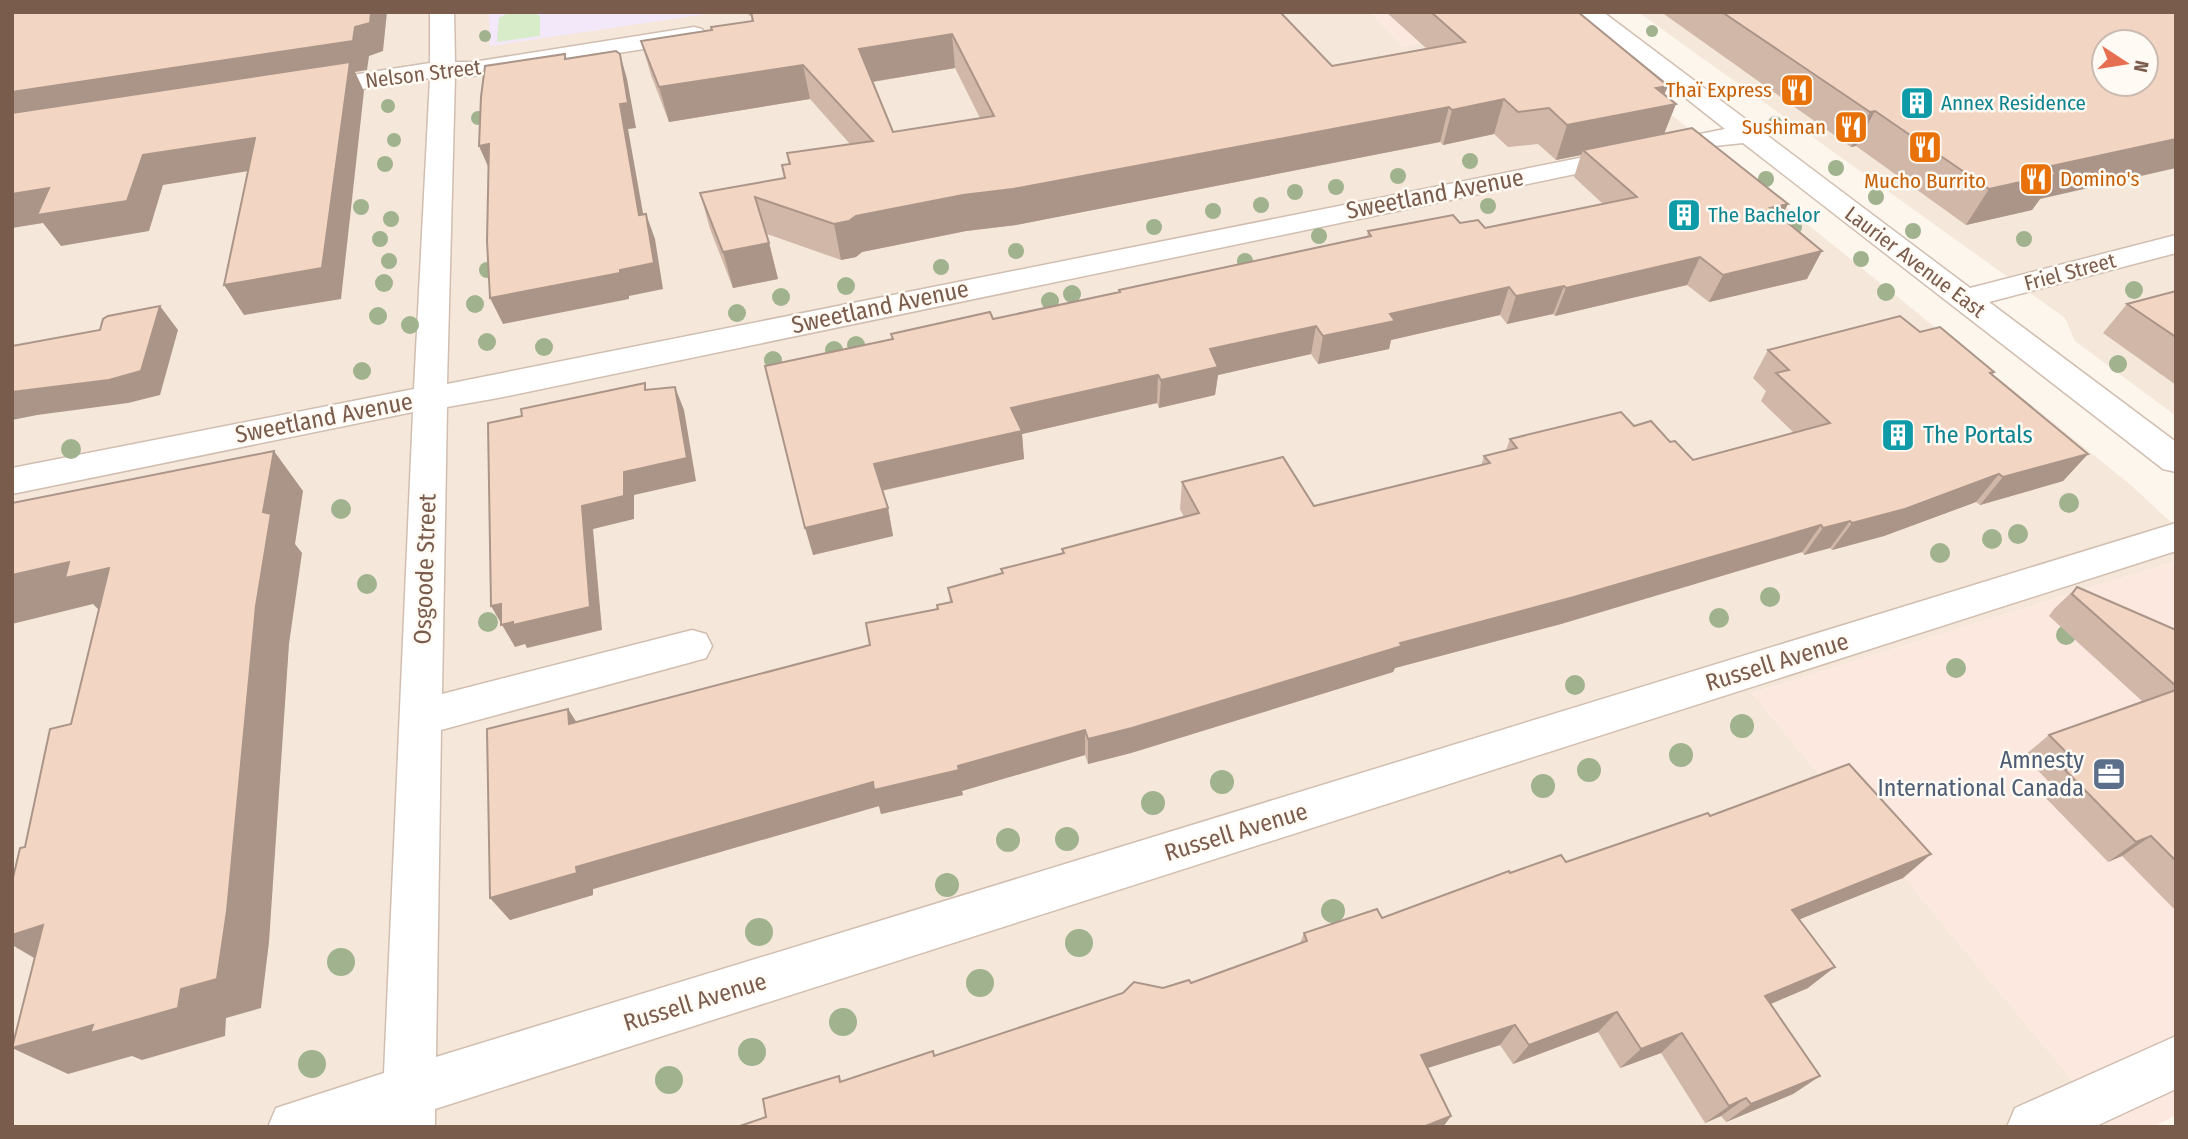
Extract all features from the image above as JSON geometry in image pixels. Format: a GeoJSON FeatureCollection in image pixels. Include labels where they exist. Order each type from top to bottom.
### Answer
{"type":"FeatureCollection","features":[{"type":"Feature","properties":{"kind":"street","name":"Osgoode Street"},"geometry":{"type":"LineString","coordinates":[[409,1109],[430,399],[443,88],[442,12]]}},
{"type":"Feature","properties":{"kind":"street","name":"Laurier Avenue East"},"geometry":{"type":"LineString","coordinates":[[1588,12],[2176,460]]}},
{"type":"Feature","properties":{"kind":"street","name":"Nelson Street"},"geometry":{"type":"LineString","coordinates":[[285,93],[441,69],[473,69],[718,31]]}},
{"type":"Feature","properties":{"kind":"street","name":"Sweetland Avenue"},"geometry":{"type":"LineString","coordinates":[[12,481],[380,405],[430,399],[1705,139],[1748,135]]}},
{"type":"Feature","properties":{"kind":"street","name":"Friel Street"},"geometry":{"type":"LineString","coordinates":[[1963,299],[2176,244]]}},
{"type":"Feature","properties":{"kind":"street","name":"Russell Avenue"},"geometry":{"type":"LineString","coordinates":[[295,1127],[409,1109],[2176,537]]}},
{"type":"Feature","properties":{"kind":"street"},"geometry":{"type":"LineString","coordinates":[[420,718],[692,646]]}},
{"type":"Feature","properties":{"kind":"street"},"geometry":{"type":"LineString","coordinates":[[2034,1127],[2176,1062]]}},
{"type":"Feature","properties":{"kind":"shaded area"},"geometry":{"type":"Polygon","coordinates":[[[12,12],[1370,12],[1402,46],[1554,20],[2132,486],[2176,527],[2176,561],[1752,693],[2111,1127],[12,1127],[12,12]]]}},
{"type":"Feature","properties":{"kind":"shaded area"},"geometry":{"type":"Polygon","coordinates":[[[489,12],[720,12],[490,46],[489,12]]]}},
{"type":"Feature","properties":{"kind":"shaded area"},"geometry":{"type":"Polygon","coordinates":[[[1370,12],[1544,12],[1554,20],[1402,46],[1370,12]]]}},
{"type":"Feature","properties":{"kind":"shaded area"},"geometry":{"type":"Polygon","coordinates":[[[1638,12],[2176,12],[2176,416],[2075,341],[2065,318],[1638,12]]]}},
{"type":"Feature","properties":{"kind":"shaded area"},"geometry":{"type":"Polygon","coordinates":[[[2176,561],[2176,1115],[2153,1127],[2111,1127],[1752,693],[2176,561]]]}},
{"type":"Feature","properties":{"kind":"green space"},"geometry":{"type":"Polygon","coordinates":[[[510,12],[532,12],[540,16],[540,36],[497,42],[499,18],[510,12]]]}},
{"type":"Feature","properties":{"kind":"building"},"geometry":{"type":"Polygon","coordinates":[[[12,12],[371,12],[370,23],[355,27],[353,41],[12,92],[12,12]]]}},
{"type":"Feature","properties":{"kind":"building"},"geometry":{"type":"Polygon","coordinates":[[[751,12],[1280,12],[1332,66],[1465,42],[1431,12],[1578,12],[1668,86],[1656,88],[1676,104],[1567,125],[1549,108],[1518,112],[1504,99],[1013,189],[963,195],[856,216],[849,221],[834,224],[755,197],[769,243],[723,252],[700,193],[785,178],[782,165],[790,164],[787,153],[873,141],[803,65],[659,87],[641,41],[753,21],[751,12]],[[952,34],[859,49],[893,132],[994,116],[952,34]]]}},
{"type":"Feature","properties":{"kind":"building","name":"Annex Residence"},"geometry":{"type":"Polygon","coordinates":[[[1722,12],[2176,12],[2176,139],[2047,167],[2057,174],[1989,189],[1875,111],[1870,112],[1722,12]]]}},
{"type":"Feature","properties":{"kind":"building"},"geometry":{"type":"Polygon","coordinates":[[[616,51],[620,54],[628,103],[620,104],[639,215],[646,214],[654,263],[620,270],[620,273],[490,298],[487,241],[489,144],[479,146],[485,66],[565,54],[565,59],[616,51]]]}},
{"type":"Feature","properties":{"kind":"building"},"geometry":{"type":"Polygon","coordinates":[[[350,62],[322,268],[224,285],[255,138],[143,155],[127,201],[37,215],[49,188],[12,194],[12,113],[350,62]]]}},
{"type":"Feature","properties":{"kind":"building"},"geometry":{"type":"Polygon","coordinates":[[[1692,128],[1788,204],[1770,208],[1822,251],[1723,275],[1700,257],[1566,288],[1564,286],[1516,296],[1509,287],[1390,314],[1395,321],[1323,336],[1316,326],[1210,349],[1218,367],[1161,380],[1158,375],[1011,408],[1022,431],[874,464],[888,508],[805,528],[765,366],[893,339],[891,334],[990,312],[993,319],[1371,236],[1368,231],[1453,215],[1460,223],[1478,220],[1485,228],[1637,197],[1583,150],[1692,128]]]}},
{"type":"Feature","properties":{"kind":"building"},"geometry":{"type":"Polygon","coordinates":[[[2176,291],[2176,337],[2127,304],[2176,291]]]}},
{"type":"Feature","properties":{"kind":"building"},"geometry":{"type":"Polygon","coordinates":[[[160,306],[141,371],[109,380],[12,392],[12,346],[100,330],[103,319],[108,316],[160,306]]]}},
{"type":"Feature","properties":{"kind":"building"},"geometry":{"type":"Polygon","coordinates":[[[1900,316],[1920,332],[1940,327],[1994,372],[1990,373],[2088,454],[2003,477],[1999,474],[1905,509],[1852,523],[1850,521],[1823,528],[1821,525],[1574,597],[1400,643],[1402,646],[1132,728],[1088,739],[1085,730],[958,766],[959,770],[874,790],[873,782],[576,867],[577,873],[490,898],[487,729],[568,709],[569,724],[870,645],[866,623],[938,609],[937,605],[952,602],[948,588],[1003,573],[1001,569],[1064,553],[1062,549],[1199,513],[1182,482],[1283,457],[1314,506],[1490,463],[1484,456],[1517,448],[1510,439],[1621,412],[1634,426],[1651,421],[1670,442],[1675,441],[1693,460],[1830,423],[1776,373],[1789,370],[1768,350],[1900,316]]]}},
{"type":"Feature","properties":{"kind":"building"},"geometry":{"type":"Polygon","coordinates":[[[645,383],[645,390],[675,387],[687,458],[624,472],[624,496],[582,506],[590,607],[513,625],[513,622],[501,625],[501,604],[491,606],[488,423],[522,416],[521,409],[645,383]]]}},
{"type":"Feature","properties":{"kind":"building"},"geometry":{"type":"Polygon","coordinates":[[[274,451],[263,512],[271,514],[256,606],[227,911],[217,979],[181,989],[178,1008],[90,1033],[93,1025],[12,1048],[43,925],[12,935],[12,882],[20,848],[25,847],[50,729],[71,724],[109,568],[65,578],[69,562],[12,575],[12,503],[274,451]]]}},
{"type":"Feature","properties":{"kind":"building"},"geometry":{"type":"Polygon","coordinates":[[[2077,587],[2176,630],[2176,686],[2072,594],[2077,587]]]}},
{"type":"Feature","properties":{"kind":"building"},"geometry":{"type":"Polygon","coordinates":[[[2176,690],[2176,861],[2151,836],[2136,842],[2065,770],[2079,765],[2049,735],[2176,690]]]}},
{"type":"Feature","properties":{"kind":"building"},"geometry":{"type":"Polygon","coordinates":[[[1849,764],[1931,854],[1792,910],[1835,967],[1765,996],[1820,1076],[1751,1104],[1746,1098],[1729,1106],[1682,1033],[1641,1049],[1617,1012],[1529,1045],[1515,1025],[1421,1055],[1451,1116],[1423,1127],[737,1127],[766,1117],[763,1099],[839,1076],[840,1082],[933,1051],[934,1056],[1123,993],[1134,982],[1163,988],[1189,980],[1191,983],[1307,941],[1304,933],[1377,909],[1382,918],[1509,871],[1510,873],[1561,855],[1566,862],[1708,813],[1710,816],[1849,764]]]}},
{"type":"Feature","properties":{"kind":"place","name":"Thaï Express"},"geometry":{"type":"Point","coordinates":[1797,90]}},
{"type":"Feature","properties":{"kind":"place","name":"Annex Residence"},"geometry":{"type":"Point","coordinates":[1917,103]}},
{"type":"Feature","properties":{"kind":"place","name":"Sushiman"},"geometry":{"type":"Point","coordinates":[1851,127]}},
{"type":"Feature","properties":{"kind":"place","name":"Mucho Burrito"},"geometry":{"type":"Point","coordinates":[1925,147]}},
{"type":"Feature","properties":{"kind":"place","name":"Domino's"},"geometry":{"type":"Point","coordinates":[2036,179]}},
{"type":"Feature","properties":{"kind":"place","name":"The Bachelor"},"geometry":{"type":"Point","coordinates":[1684,215]}},
{"type":"Feature","properties":{"kind":"place","name":"The Portals"},"geometry":{"type":"Point","coordinates":[1898,435]}},
{"type":"Feature","properties":{"kind":"place","name":"Amnesty International Canada"},"geometry":{"type":"Point","coordinates":[2109,774]}}]}
